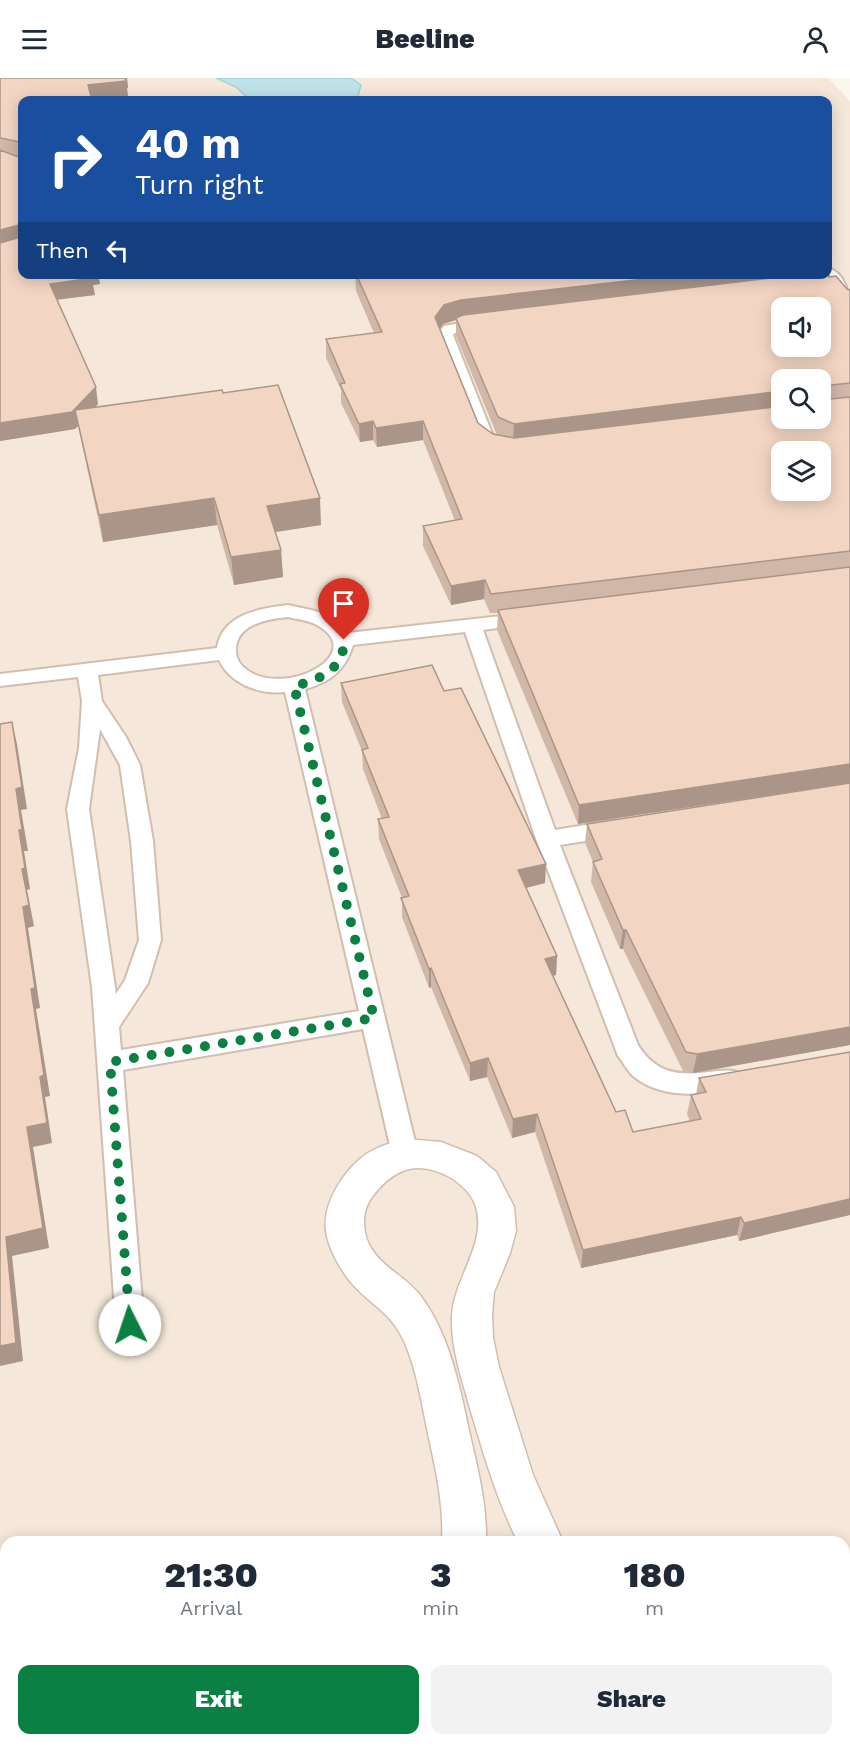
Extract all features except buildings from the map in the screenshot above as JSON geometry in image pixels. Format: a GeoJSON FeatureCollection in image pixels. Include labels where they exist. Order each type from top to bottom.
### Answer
{"type":"FeatureCollection","features":[{"type":"Feature","properties":{"kind":"street"},"geometry":{"type":"LineString","coordinates":[[464,1536],[462,1494],[438,1380],[426,1342],[408,1309],[368,1274],[357,1260],[347,1239],[345,1218],[350,1200],[359,1184],[381,1164],[405,1154],[426,1154],[450,1160],[471,1173],[488,1191],[497,1214],[496,1240],[489,1262],[475,1290],[472,1329],[479,1369],[512,1481],[525,1514],[538,1536]]}},
{"type":"Feature","properties":{"kind":"lane"},"geometry":{"type":"LineString","coordinates":[[811,285],[828,279]]}},
{"type":"Feature","properties":{"kind":"lane"},"geometry":{"type":"LineString","coordinates":[[832,279],[850,303]]}},
{"type":"Feature","properties":{"kind":"lane"},"geometry":{"type":"LineString","coordinates":[[496,322],[461,326],[450,329],[445,335],[489,441],[499,447],[513,450]]}},
{"type":"Feature","properties":{"kind":"lane"},"geometry":{"type":"LineString","coordinates":[[288,611],[308,613],[324,619],[337,628],[344,640],[344,652],[338,664],[327,674],[312,682],[294,686],[277,687],[248,680],[236,672],[225,653],[228,640],[237,628],[250,619],[268,613],[288,611]]}},
{"type":"Feature","properties":{"kind":"lane"},"geometry":{"type":"LineString","coordinates":[[344,640],[543,617]]}},
{"type":"Feature","properties":{"kind":"lane"},"geometry":{"type":"LineString","coordinates":[[472,626],[547,839],[627,1049],[641,1068],[667,1082],[693,1085],[749,1075]]}},
{"type":"Feature","properties":{"kind":"lane"},"geometry":{"type":"LineString","coordinates":[[0,680],[225,653]]}},
{"type":"Feature","properties":{"kind":"lane"},"geometry":{"type":"LineString","coordinates":[[87,669],[92,701],[89,748],[78,808],[104,987],[130,1325]]}},
{"type":"Feature","properties":{"kind":"lane"},"geometry":{"type":"LineString","coordinates":[[294,686],[405,1154]]}},
{"type":"Feature","properties":{"kind":"lane"},"geometry":{"type":"LineString","coordinates":[[92,701],[116,737],[130,765],[142,841],[150,940],[136,983],[107,1026]]}},
{"type":"Feature","properties":{"kind":"lane"},"geometry":{"type":"LineString","coordinates":[[547,839],[640,825]]}},
{"type":"Feature","properties":{"kind":"lane"},"geometry":{"type":"LineString","coordinates":[[110,1062],[374,1018]]}},
{"type":"Feature","properties":{"kind":"shaded area"},"geometry":{"type":"Polygon","coordinates":[[[0,78],[828,78],[850,101],[850,1536],[0,1536],[0,78]]]}},
{"type":"Feature","properties":{"kind":"water"},"geometry":{"type":"Polygon","coordinates":[[[216,78],[351,78],[361,85],[358,96],[246,96],[236,87],[216,78]]]}},
{"type":"Feature","properties":{"kind":"route"},"geometry":{"type":"LineString","coordinates":[[130,1325],[110,1062],[374,1018],[294,686],[312,682],[327,674],[338,664],[344,652],[344,640]]}}]}
